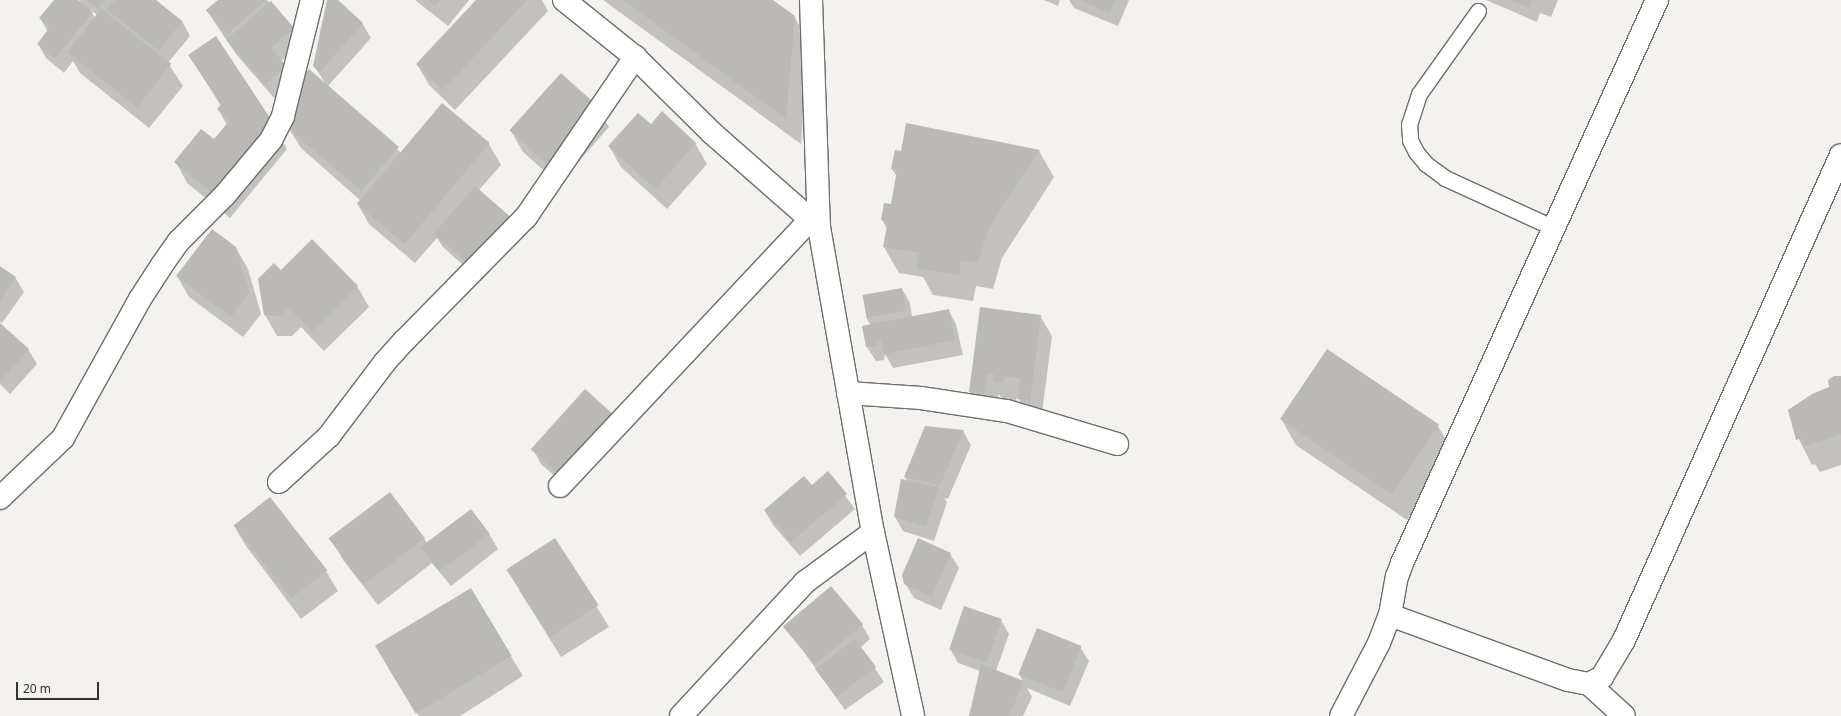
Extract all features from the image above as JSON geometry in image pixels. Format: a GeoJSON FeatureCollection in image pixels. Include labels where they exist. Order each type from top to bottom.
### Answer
{"type":"FeatureCollection","features":[{"type":"Feature","properties":{"kind":"street"},"geometry":{"type":"LineString","coordinates":[[0,498],[63,438],[113,346],[162,265],[179,241],[220,200],[271,140],[283,116],[312,0]]}},
{"type":"Feature","properties":{"kind":"street"},"geometry":{"type":"LineString","coordinates":[[564,0],[635,57],[712,133],[814,223]]}},
{"type":"Feature","properties":{"kind":"street"},"geometry":{"type":"LineString","coordinates":[[811,0],[814,223],[848,393],[873,532],[913,716]]}},
{"type":"Feature","properties":{"kind":"street"},"geometry":{"type":"LineString","coordinates":[[1341,716],[1379,643],[1390,615],[1402,563],[1657,0]]}},
{"type":"Feature","properties":{"kind":"street"},"geometry":{"type":"LineString","coordinates":[[279,482],[329,436],[385,362],[526,217],[635,57]]}},
{"type":"Feature","properties":{"kind":"street"},"geometry":{"type":"LineString","coordinates":[[1589,684],[1602,677],[1624,640],[1841,155]]}},
{"type":"Feature","properties":{"kind":"street"},"geometry":{"type":"LineString","coordinates":[[560,486],[814,223]]}},
{"type":"Feature","properties":{"kind":"street"},"geometry":{"type":"LineString","coordinates":[[848,393],[921,398],[1007,411],[1117,444]]}},
{"type":"Feature","properties":{"kind":"street"},"geometry":{"type":"LineString","coordinates":[[681,716],[805,582],[873,532]]}},
{"type":"Feature","properties":{"kind":"street"},"geometry":{"type":"LineString","coordinates":[[1390,615],[1568,680],[1589,684],[1624,716]]}},
{"type":"Feature","properties":{"kind":"lane"},"geometry":{"type":"LineString","coordinates":[[1478,11],[1419,94],[1409,124],[1410,140],[1416,152],[1426,164],[1445,178],[1554,228]]}},
{"type":"Feature","properties":{"kind":"building"},"geometry":{"type":"Polygon","coordinates":[[[54,0],[78,0],[93,12],[55,59],[37,44],[50,27],[39,18],[54,0]]]}},
{"type":"Feature","properties":{"kind":"building"},"geometry":{"type":"Polygon","coordinates":[[[87,0],[105,0],[98,9],[87,0]]]}},
{"type":"Feature","properties":{"kind":"building"},"geometry":{"type":"Polygon","coordinates":[[[115,0],[156,0],[182,21],[159,51],[107,10],[115,0]]]}},
{"type":"Feature","properties":{"kind":"building"},"geometry":{"type":"Polygon","coordinates":[[[218,0],[266,0],[227,34],[206,10],[218,0]]]}},
{"type":"Feature","properties":{"kind":"building"},"geometry":{"type":"Polygon","coordinates":[[[327,0],[338,0],[363,23],[320,72],[313,66],[327,0]]]}},
{"type":"Feature","properties":{"kind":"building"},"geometry":{"type":"Polygon","coordinates":[[[427,0],[440,0],[435,6],[427,0]]]}},
{"type":"Feature","properties":{"kind":"building"},"geometry":{"type":"Polygon","coordinates":[[[476,0],[527,0],[443,90],[416,64],[476,0]]]}},
{"type":"Feature","properties":{"kind":"building"},"geometry":{"type":"Polygon","coordinates":[[[623,0],[773,0],[795,16],[786,119],[623,0]]]}},
{"type":"Feature","properties":{"kind":"building"},"geometry":{"type":"Polygon","coordinates":[[[1080,0],[1115,0],[1110,13],[1080,0]]]}},
{"type":"Feature","properties":{"kind":"building"},"geometry":{"type":"Polygon","coordinates":[[[1510,0],[1532,0],[1529,8],[1510,0]]]}},
{"type":"Feature","properties":{"kind":"building"},"geometry":{"type":"Polygon","coordinates":[[[271,1],[294,28],[271,48],[286,66],[265,84],[226,40],[271,1]]]}},
{"type":"Feature","properties":{"kind":"building"},"geometry":{"type":"Polygon","coordinates":[[[101,9],[171,64],[137,107],[67,52],[101,9]]]}},
{"type":"Feature","properties":{"kind":"building"},"geometry":{"type":"Polygon","coordinates":[[[216,36],[276,127],[218,198],[174,162],[201,129],[214,139],[230,120],[217,109],[221,104],[188,55],[216,36]]]}},
{"type":"Feature","properties":{"kind":"building"},"geometry":{"type":"Polygon","coordinates":[[[309,69],[399,147],[361,191],[287,127],[304,74],[309,69]]]}},
{"type":"Feature","properties":{"kind":"building"},"geometry":{"type":"Polygon","coordinates":[[[561,73],[598,106],[547,164],[509,130],[561,73]]]}},
{"type":"Feature","properties":{"kind":"building"},"geometry":{"type":"Polygon","coordinates":[[[442,103],[489,143],[405,244],[357,204],[442,103]]]}},
{"type":"Feature","properties":{"kind":"building"},"geometry":{"type":"Polygon","coordinates":[[[662,111],[696,143],[655,189],[608,146],[638,113],[651,124],[662,111]]]}},
{"type":"Feature","properties":{"kind":"building"},"geometry":{"type":"Polygon","coordinates":[[[906,123],[1040,150],[999,211],[987,232],[978,263],[961,260],[959,275],[917,269],[919,253],[883,247],[888,221],[881,220],[884,203],[891,204],[897,170],[891,169],[895,150],[901,151],[906,123]]]}},
{"type":"Feature","properties":{"kind":"building"},"geometry":{"type":"Polygon","coordinates":[[[475,186],[514,220],[473,268],[434,234],[475,186]]]}},
{"type":"Feature","properties":{"kind":"building"},"geometry":{"type":"Polygon","coordinates":[[[212,229],[236,247],[249,292],[231,317],[176,276],[212,229]]]}},
{"type":"Feature","properties":{"kind":"building"},"geometry":{"type":"Polygon","coordinates":[[[312,239],[358,286],[312,331],[288,307],[280,316],[264,315],[258,279],[274,263],[281,270],[312,239]]]}},
{"type":"Feature","properties":{"kind":"building"},"geometry":{"type":"Polygon","coordinates":[[[0,266],[16,277],[0,300],[0,266]]]}},
{"type":"Feature","properties":{"kind":"building"},"geometry":{"type":"Polygon","coordinates":[[[902,288],[906,311],[867,318],[863,295],[902,288]]]}},
{"type":"Feature","properties":{"kind":"building"},"geometry":{"type":"Polygon","coordinates":[[[980,307],[1041,315],[1030,400],[1017,399],[1020,378],[1005,376],[1004,383],[993,381],[994,374],[987,373],[984,394],[969,392],[980,307]]]}},
{"type":"Feature","properties":{"kind":"building"},"geometry":{"type":"Polygon","coordinates":[[[949,309],[955,340],[884,354],[881,339],[876,340],[877,346],[866,347],[862,326],[949,309]]]}},
{"type":"Feature","properties":{"kind":"building"},"geometry":{"type":"Polygon","coordinates":[[[0,323],[29,349],[1,380],[0,379],[0,323]]]}},
{"type":"Feature","properties":{"kind":"building"},"geometry":{"type":"Polygon","coordinates":[[[1327,349],[1439,424],[1392,494],[1280,419],[1327,349]]]}},
{"type":"Feature","properties":{"kind":"building"},"geometry":{"type":"Polygon","coordinates":[[[1834,376],[1841,376],[1841,434],[1804,446],[1801,438],[1796,440],[1788,410],[1812,394],[1829,387],[1828,380],[1834,376]]]}},
{"type":"Feature","properties":{"kind":"building"},"geometry":{"type":"Polygon","coordinates":[[[585,389],[612,413],[558,473],[531,449],[585,389]]]}},
{"type":"Feature","properties":{"kind":"building"},"geometry":{"type":"Polygon","coordinates":[[[925,426],[964,430],[940,485],[904,477],[925,426]]]}},
{"type":"Feature","properties":{"kind":"building"},"geometry":{"type":"Polygon","coordinates":[[[828,471],[847,494],[791,542],[764,510],[804,476],[812,485],[828,471]]]}},
{"type":"Feature","properties":{"kind":"building"},"geometry":{"type":"Polygon","coordinates":[[[901,479],[939,487],[926,527],[894,517],[901,479]]]}},
{"type":"Feature","properties":{"kind":"building"},"geometry":{"type":"Polygon","coordinates":[[[390,492],[425,538],[363,585],[329,538],[390,492]]]}},
{"type":"Feature","properties":{"kind":"building"},"geometry":{"type":"Polygon","coordinates":[[[270,497],[327,570],[291,599],[234,525],[270,497]]]}},
{"type":"Feature","properties":{"kind":"building"},"geometry":{"type":"Polygon","coordinates":[[[471,509],[490,534],[439,572],[421,547],[471,509]]]}},
{"type":"Feature","properties":{"kind":"building"},"geometry":{"type":"Polygon","coordinates":[[[555,538],[599,605],[550,637],[506,570],[555,538]]]}},
{"type":"Feature","properties":{"kind":"building"},"geometry":{"type":"Polygon","coordinates":[[[918,538],[951,553],[932,596],[904,584],[902,575],[918,538]]]}},
{"type":"Feature","properties":{"kind":"building"},"geometry":{"type":"Polygon","coordinates":[[[831,586],[863,624],[815,665],[783,626],[831,586]]]}},
{"type":"Feature","properties":{"kind":"building"},"geometry":{"type":"Polygon","coordinates":[[[471,588],[512,656],[416,713],[375,646],[471,588]]]}},
{"type":"Feature","properties":{"kind":"building"},"geometry":{"type":"Polygon","coordinates":[[[964,606],[1002,619],[987,663],[949,649],[964,606]]]}},
{"type":"Feature","properties":{"kind":"building"},"geometry":{"type":"Polygon","coordinates":[[[1037,628],[1082,646],[1063,692],[1018,674],[1037,628]]]}},
{"type":"Feature","properties":{"kind":"building"},"geometry":{"type":"Polygon","coordinates":[[[855,639],[876,667],[836,697],[815,669],[855,639]]]}},
{"type":"Feature","properties":{"kind":"building"},"geometry":{"type":"Polygon","coordinates":[[[981,664],[1024,681],[1009,716],[969,716],[981,664]]]}}]}
